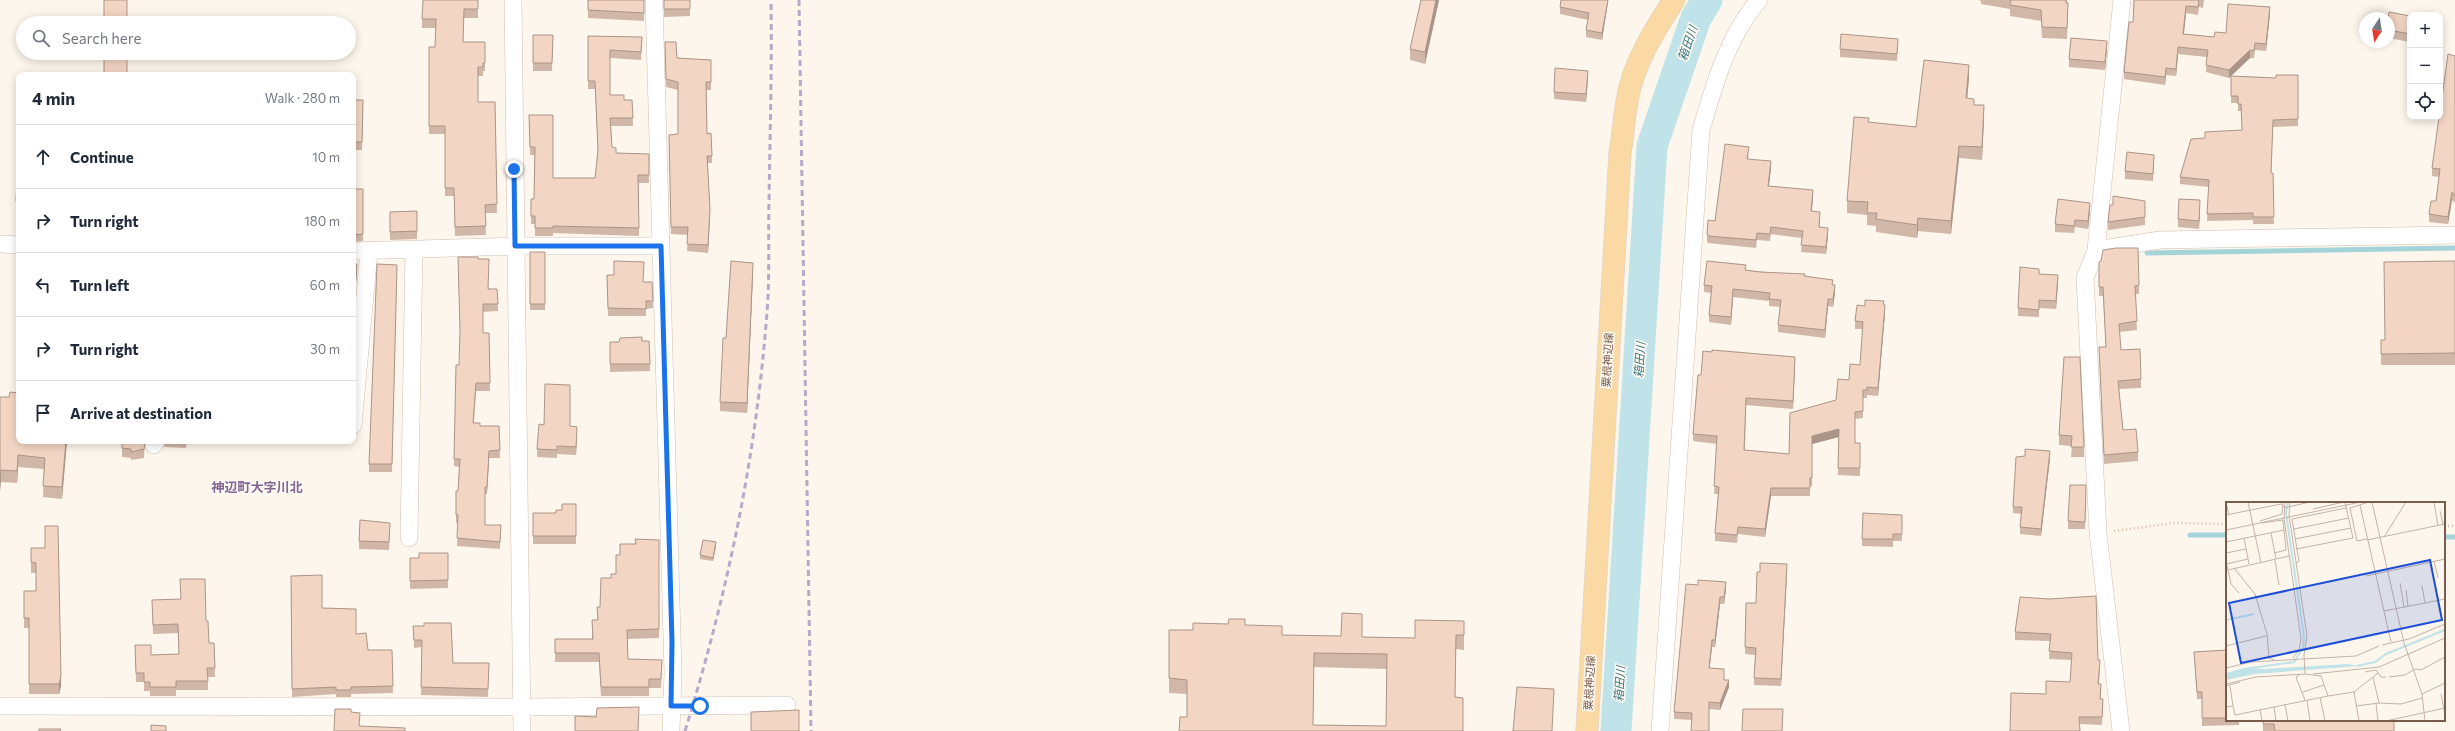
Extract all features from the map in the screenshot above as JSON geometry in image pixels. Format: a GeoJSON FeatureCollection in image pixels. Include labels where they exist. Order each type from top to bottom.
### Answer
{"type":"FeatureCollection","features":[{"type":"Feature","properties":{"kind":"main road","name":"粟根神辺線"},"geometry":{"type":"LineString","coordinates":[[1586,731],[1620,153],[1627,100],[1634,76],[1644,49],[1674,0]]}},
{"type":"Feature","properties":{"kind":"street"},"geometry":{"type":"LineString","coordinates":[[513,0],[522,731]]}},
{"type":"Feature","properties":{"kind":"street"},"geometry":{"type":"LineString","coordinates":[[654,0],[673,664],[671,731]]}},
{"type":"Feature","properties":{"kind":"street"},"geometry":{"type":"LineString","coordinates":[[1660,731],[1701,130],[1717,75],[1748,12],[1759,0]]}},
{"type":"Feature","properties":{"kind":"street"},"geometry":{"type":"LineString","coordinates":[[2121,731],[2098,533],[2086,278],[2096,250],[2122,0]]}},
{"type":"Feature","properties":{"kind":"street"},"geometry":{"type":"LineString","coordinates":[[2096,250],[2160,240],[2455,235]]}},
{"type":"Feature","properties":{"kind":"street"},"geometry":{"type":"LineString","coordinates":[[0,244],[16,245]]}},
{"type":"Feature","properties":{"kind":"street"},"geometry":{"type":"LineString","coordinates":[[356,359],[361,251],[515,246],[661,246]]}},
{"type":"Feature","properties":{"kind":"street"},"geometry":{"type":"LineString","coordinates":[[409,538],[414,250]]}},
{"type":"Feature","properties":{"kind":"street"},"geometry":{"type":"LineString","coordinates":[[0,706],[522,708],[787,704]]}},
{"type":"Feature","properties":{"kind":"path"},"geometry":{"type":"LineString","coordinates":[[2098,533],[2174,523],[2226,524]]}},
{"type":"Feature","properties":{"kind":"building"},"geometry":{"type":"Polygon","coordinates":[[[104,0],[127,0],[127,16],[104,16],[104,0]]]}},
{"type":"Feature","properties":{"kind":"building"},"geometry":{"type":"Polygon","coordinates":[[[423,0],[478,0],[478,9],[464,9],[463,42],[485,42],[485,63],[483,63],[483,67],[478,67],[478,102],[495,102],[497,204],[485,205],[486,226],[455,227],[454,188],[445,188],[445,126],[429,126],[429,47],[435,47],[436,19],[422,19],[423,0]]]}},
{"type":"Feature","properties":{"kind":"building"},"geometry":{"type":"Polygon","coordinates":[[[588,0],[644,0],[644,13],[588,10],[588,0]]]}},
{"type":"Feature","properties":{"kind":"building"},"geometry":{"type":"Polygon","coordinates":[[[664,0],[690,0],[690,9],[664,9],[664,0]]]}},
{"type":"Feature","properties":{"kind":"building"},"geometry":{"type":"Polygon","coordinates":[[[1421,0],[1436,0],[1425,52],[1410,49],[1421,0]]]}},
{"type":"Feature","properties":{"kind":"building"},"geometry":{"type":"Polygon","coordinates":[[[1561,0],[1608,0],[1602,33],[1586,30],[1589,13],[1560,7],[1561,0]]]}},
{"type":"Feature","properties":{"kind":"building"},"geometry":{"type":"Polygon","coordinates":[[[2011,0],[2066,0],[2066,3],[2068,3],[2067,28],[2042,27],[2041,10],[2010,5],[2011,0]]]}},
{"type":"Feature","properties":{"kind":"building"},"geometry":{"type":"Polygon","coordinates":[[[2134,0],[2199,0],[2198,7],[2186,6],[2183,34],[2214,37],[2215,32],[2226,33],[2228,4],[2270,7],[2266,44],[2255,43],[2254,51],[2250,50],[2229,70],[2206,65],[2208,50],[2178,47],[2176,69],[2166,68],[2165,77],[2124,72],[2129,22],[2133,22],[2134,0]]]}},
{"type":"Feature","properties":{"kind":"building"},"geometry":{"type":"Polygon","coordinates":[[[2395,13],[2407,15],[2407,33],[2395,31],[2395,13]]]}},
{"type":"Feature","properties":{"kind":"building"},"geometry":{"type":"Polygon","coordinates":[[[1841,34],[1898,39],[1897,54],[1840,49],[1841,34]]]}},
{"type":"Feature","properties":{"kind":"building"},"geometry":{"type":"Polygon","coordinates":[[[533,35],[553,35],[552,63],[533,63],[533,35]]]}},
{"type":"Feature","properties":{"kind":"building"},"geometry":{"type":"Polygon","coordinates":[[[588,36],[642,37],[641,52],[610,50],[610,95],[624,95],[624,100],[632,100],[633,118],[610,118],[612,147],[616,148],[616,153],[649,154],[649,175],[638,175],[639,228],[553,226],[553,228],[535,228],[535,216],[531,216],[531,199],[534,199],[535,147],[530,147],[529,115],[553,115],[553,178],[595,178],[598,150],[595,81],[588,81],[588,36]]]}},
{"type":"Feature","properties":{"kind":"building"},"geometry":{"type":"Polygon","coordinates":[[[2071,38],[2107,41],[2105,62],[2069,59],[2071,38]]]}},
{"type":"Feature","properties":{"kind":"building"},"geometry":{"type":"Polygon","coordinates":[[[665,42],[676,42],[677,58],[711,60],[711,82],[706,82],[707,134],[711,133],[712,156],[707,156],[710,209],[708,245],[687,244],[688,227],[671,227],[669,135],[678,134],[678,82],[666,79],[665,42]]]}},
{"type":"Feature","properties":{"kind":"building"},"geometry":{"type":"Polygon","coordinates":[[[2448,54],[2455,56],[2455,196],[2452,192],[2448,217],[2429,214],[2431,201],[2436,201],[2440,169],[2432,168],[2439,120],[2443,120],[2443,90],[2448,54]]]}},
{"type":"Feature","properties":{"kind":"building"},"geometry":{"type":"Polygon","coordinates":[[[104,60],[127,60],[127,72],[104,72],[104,60]]]}},
{"type":"Feature","properties":{"kind":"building"},"geometry":{"type":"Polygon","coordinates":[[[1924,60],[1969,65],[1966,98],[1974,99],[1974,105],[1984,105],[1982,147],[1959,146],[1951,221],[1918,218],[1917,225],[1876,219],[1877,213],[1867,213],[1868,202],[1847,201],[1854,117],[1869,118],[1868,122],[1916,127],[1924,60]]]}},
{"type":"Feature","properties":{"kind":"building"},"geometry":{"type":"Polygon","coordinates":[[[1555,68],[1588,71],[1586,94],[1554,92],[1555,68]]]}},
{"type":"Feature","properties":{"kind":"building"},"geometry":{"type":"Polygon","coordinates":[[[2276,75],[2298,75],[2298,119],[2273,120],[2271,173],[2273,173],[2274,217],[2253,217],[2253,213],[2207,214],[2209,180],[2180,177],[2191,139],[2205,138],[2205,132],[2242,130],[2241,104],[2238,104],[2238,96],[2231,96],[2231,76],[2276,78],[2276,75]]]}},
{"type":"Feature","properties":{"kind":"building"},"geometry":{"type":"Polygon","coordinates":[[[356,100],[363,100],[362,142],[356,142],[356,100]]]}},
{"type":"Feature","properties":{"kind":"building"},"geometry":{"type":"Polygon","coordinates":[[[1725,144],[1749,147],[1747,159],[1771,161],[1768,186],[1813,190],[1811,211],[1820,212],[1819,227],[1828,228],[1826,247],[1801,245],[1803,231],[1771,227],[1770,234],[1757,233],[1756,240],[1708,236],[1708,220],[1715,221],[1725,144]]]}},
{"type":"Feature","properties":{"kind":"building"},"geometry":{"type":"Polygon","coordinates":[[[2127,152],[2154,155],[2153,174],[2125,171],[2127,152]]]}},
{"type":"Feature","properties":{"kind":"building"},"geometry":{"type":"Polygon","coordinates":[[[356,189],[363,189],[363,234],[356,235],[356,189]]]}},
{"type":"Feature","properties":{"kind":"building"},"geometry":{"type":"Polygon","coordinates":[[[2113,196],[2145,201],[2145,217],[2108,222],[2110,205],[2113,205],[2113,196]]]}},
{"type":"Feature","properties":{"kind":"building"},"geometry":{"type":"Polygon","coordinates":[[[2058,199],[2090,203],[2088,221],[2075,220],[2074,226],[2055,224],[2058,199]]]}},
{"type":"Feature","properties":{"kind":"building"},"geometry":{"type":"Polygon","coordinates":[[[2179,199],[2200,200],[2199,221],[2178,219],[2179,199]]]}},
{"type":"Feature","properties":{"kind":"building"},"geometry":{"type":"Polygon","coordinates":[[[417,211],[417,231],[390,232],[390,212],[417,211]]]}},
{"type":"Feature","properties":{"kind":"building"},"geometry":{"type":"Polygon","coordinates":[[[2116,248],[2138,248],[2139,285],[2135,286],[2137,321],[2119,324],[2121,350],[2140,349],[2141,379],[2118,381],[2123,430],[2136,429],[2138,452],[2104,455],[2099,347],[2106,347],[2103,287],[2099,287],[2099,262],[2101,261],[2103,250],[2116,248]]]}},
{"type":"Feature","properties":{"kind":"building"},"geometry":{"type":"Polygon","coordinates":[[[530,252],[545,252],[545,304],[530,304],[530,252]]]}},
{"type":"Feature","properties":{"kind":"building"},"geometry":{"type":"Polygon","coordinates":[[[458,257],[478,257],[478,259],[489,259],[488,289],[497,289],[498,304],[483,304],[483,333],[489,333],[490,383],[476,383],[473,423],[480,423],[480,426],[499,426],[500,450],[489,451],[487,487],[485,487],[485,525],[501,525],[500,542],[457,538],[458,515],[456,515],[456,491],[458,491],[460,459],[454,459],[456,365],[459,365],[460,330],[458,257]]]}},
{"type":"Feature","properties":{"kind":"building"},"geometry":{"type":"Polygon","coordinates":[[[614,261],[644,262],[643,282],[652,282],[653,301],[646,301],[646,309],[608,308],[607,275],[614,275],[614,261]]]}},
{"type":"Feature","properties":{"kind":"building"},"geometry":{"type":"Polygon","coordinates":[[[731,261],[753,263],[747,403],[720,402],[723,338],[726,338],[731,261]]]}},
{"type":"Feature","properties":{"kind":"building"},"geometry":{"type":"Polygon","coordinates":[[[1707,261],[1746,265],[1745,270],[1805,274],[1804,276],[1833,280],[1832,285],[1835,285],[1833,299],[1828,299],[1825,330],[1778,325],[1781,300],[1769,299],[1770,293],[1733,289],[1731,317],[1709,315],[1712,286],[1704,285],[1707,261]]]}},
{"type":"Feature","properties":{"kind":"building"},"geometry":{"type":"Polygon","coordinates":[[[2455,261],[2455,353],[2381,354],[2381,340],[2385,340],[2384,262],[2455,261]]]}},
{"type":"Feature","properties":{"kind":"building"},"geometry":{"type":"Polygon","coordinates":[[[377,264],[397,265],[392,464],[369,464],[377,264]]]}},
{"type":"Feature","properties":{"kind":"building"},"geometry":{"type":"Polygon","coordinates":[[[2020,267],[2039,269],[2039,274],[2058,275],[2056,301],[2039,300],[2039,310],[2018,308],[2020,267]]]}},
{"type":"Feature","properties":{"kind":"building"},"geometry":{"type":"Polygon","coordinates":[[[1865,300],[1884,301],[1883,304],[1885,305],[1878,388],[1867,387],[1867,390],[1863,390],[1863,411],[1855,412],[1855,443],[1860,443],[1860,468],[1838,468],[1839,429],[1812,436],[1812,478],[1810,478],[1810,488],[1771,488],[1765,529],[1738,527],[1737,535],[1715,533],[1719,487],[1714,486],[1717,436],[1693,434],[1698,375],[1701,375],[1703,351],[1712,352],[1712,350],[1795,357],[1793,401],[1746,398],[1744,450],[1789,454],[1790,413],[1836,400],[1838,379],[1849,380],[1850,364],[1860,365],[1863,322],[1855,321],[1857,305],[1865,306],[1865,300]]]}},
{"type":"Feature","properties":{"kind":"building"},"geometry":{"type":"Polygon","coordinates":[[[642,337],[642,341],[649,341],[650,364],[610,364],[610,342],[619,342],[620,338],[642,337]]]}},
{"type":"Feature","properties":{"kind":"building"},"geometry":{"type":"Polygon","coordinates":[[[2064,357],[2080,357],[2084,447],[2071,447],[2072,436],[2059,435],[2064,357]]]}},
{"type":"Feature","properties":{"kind":"building"},"geometry":{"type":"Polygon","coordinates":[[[545,384],[570,385],[570,426],[577,427],[576,447],[557,446],[557,450],[537,449],[539,424],[544,425],[545,384]]]}},
{"type":"Feature","properties":{"kind":"building"},"geometry":{"type":"Polygon","coordinates":[[[10,392],[16,393],[16,444],[66,444],[62,487],[43,486],[45,458],[18,455],[17,471],[1,470],[0,480],[0,397],[9,397],[10,392]]]}},
{"type":"Feature","properties":{"kind":"building"},"geometry":{"type":"Polygon","coordinates":[[[122,444],[145,444],[144,449],[131,452],[131,449],[122,448],[122,444]]]}},
{"type":"Feature","properties":{"kind":"building"},"geometry":{"type":"Polygon","coordinates":[[[2025,449],[2050,451],[2041,529],[2020,527],[2022,507],[2013,507],[2016,457],[2025,456],[2025,449]]]}},
{"type":"Feature","properties":{"kind":"building"},"geometry":{"type":"Polygon","coordinates":[[[2070,485],[2086,485],[2085,522],[2068,521],[2070,485]]]}},
{"type":"Feature","properties":{"kind":"building"},"geometry":{"type":"Polygon","coordinates":[[[562,504],[576,504],[576,536],[533,536],[533,513],[556,513],[556,510],[562,510],[562,504]]]}},
{"type":"Feature","properties":{"kind":"building"},"geometry":{"type":"Polygon","coordinates":[[[1863,513],[1902,515],[1902,534],[1893,534],[1893,539],[1862,539],[1863,513]]]}},
{"type":"Feature","properties":{"kind":"building"},"geometry":{"type":"Polygon","coordinates":[[[360,520],[390,523],[389,542],[359,541],[360,520]]]}},
{"type":"Feature","properties":{"kind":"building"},"geometry":{"type":"Polygon","coordinates":[[[45,526],[58,526],[61,676],[59,684],[29,684],[29,618],[24,618],[24,591],[36,591],[36,563],[31,562],[31,548],[45,548],[45,526]]]}},
{"type":"Feature","properties":{"kind":"building"},"geometry":{"type":"Polygon","coordinates":[[[635,539],[659,540],[659,629],[627,630],[628,659],[662,660],[661,679],[649,679],[649,687],[601,687],[599,653],[555,653],[555,639],[593,639],[592,620],[598,620],[597,607],[600,607],[601,578],[611,578],[611,574],[616,574],[616,555],[620,555],[620,544],[636,544],[635,539]]]}},
{"type":"Feature","properties":{"kind":"building"},"geometry":{"type":"Polygon","coordinates":[[[703,540],[716,542],[713,558],[700,555],[703,540]]]}},
{"type":"Feature","properties":{"kind":"building"},"geometry":{"type":"Polygon","coordinates":[[[419,553],[448,553],[448,580],[410,581],[410,558],[419,558],[419,553]]]}},
{"type":"Feature","properties":{"kind":"building"},"geometry":{"type":"Polygon","coordinates":[[[1760,563],[1787,564],[1781,679],[1754,678],[1756,648],[1745,647],[1746,603],[1756,603],[1757,572],[1760,572],[1760,563]]]}},
{"type":"Feature","properties":{"kind":"building"},"geometry":{"type":"Polygon","coordinates":[[[322,575],[322,608],[356,609],[356,634],[366,633],[368,650],[392,650],[393,686],[351,687],[351,690],[336,690],[336,687],[292,689],[291,576],[322,575]]]}},
{"type":"Feature","properties":{"kind":"building"},"geometry":{"type":"Polygon","coordinates":[[[180,579],[205,579],[206,621],[208,621],[209,643],[214,643],[215,668],[207,668],[208,681],[176,681],[176,687],[150,687],[150,682],[144,682],[144,673],[136,673],[135,645],[151,645],[151,655],[179,654],[178,624],[153,625],[152,600],[181,599],[180,579]]]}},
{"type":"Feature","properties":{"kind":"building"},"geometry":{"type":"Polygon","coordinates":[[[1698,580],[1726,582],[1724,597],[1720,597],[1715,640],[1712,640],[1709,668],[1724,669],[1724,680],[1729,680],[1720,703],[1709,702],[1709,731],[1691,731],[1692,713],[1674,712],[1686,584],[1698,585],[1698,580]]]}},
{"type":"Feature","properties":{"kind":"building"},"geometry":{"type":"Polygon","coordinates":[[[2096,596],[2098,660],[2100,660],[2098,684],[2101,684],[2100,699],[2103,699],[2102,717],[2079,717],[2080,731],[2010,731],[2011,693],[2046,694],[2046,681],[2070,682],[2072,653],[2049,651],[2051,634],[2015,632],[2020,597],[2049,599],[2096,596]]]}},
{"type":"Feature","properties":{"kind":"building"},"geometry":{"type":"Polygon","coordinates":[[[1342,613],[1362,614],[1362,637],[1415,638],[1415,620],[1464,621],[1464,635],[1456,635],[1455,697],[1463,698],[1463,731],[1179,731],[1180,717],[1187,717],[1187,680],[1169,678],[1169,630],[1193,630],[1193,623],[1228,624],[1229,619],[1245,619],[1245,625],[1282,626],[1282,635],[1341,636],[1342,613]],[[1314,653],[1313,725],[1386,726],[1387,654],[1314,653]]]}},
{"type":"Feature","properties":{"kind":"building"},"geometry":{"type":"Polygon","coordinates":[[[424,623],[451,623],[453,663],[489,663],[488,689],[421,687],[422,640],[414,640],[413,626],[424,626],[424,623]]]}},
{"type":"Feature","properties":{"kind":"building"},"geometry":{"type":"Polygon","coordinates":[[[2226,650],[2226,718],[2202,718],[2202,692],[2197,692],[2194,652],[2226,650]]]}},
{"type":"Feature","properties":{"kind":"building"},"geometry":{"type":"Polygon","coordinates":[[[1517,687],[1554,689],[1552,731],[1513,731],[1517,687]]]}},
{"type":"Feature","properties":{"kind":"building"},"geometry":{"type":"Polygon","coordinates":[[[639,707],[638,731],[575,731],[575,716],[596,717],[597,708],[639,707]]]}},
{"type":"Feature","properties":{"kind":"building"},"geometry":{"type":"Polygon","coordinates":[[[335,709],[351,709],[351,712],[360,713],[359,726],[405,728],[405,731],[334,731],[335,709]]]}},
{"type":"Feature","properties":{"kind":"building"},"geometry":{"type":"Polygon","coordinates":[[[1743,709],[1783,709],[1782,731],[1742,731],[1743,709]]]}},
{"type":"Feature","properties":{"kind":"building"},"geometry":{"type":"Polygon","coordinates":[[[799,710],[799,731],[751,731],[751,712],[799,710]]]}},
{"type":"Feature","properties":{"kind":"building"},"geometry":{"type":"Polygon","coordinates":[[[2263,721],[2394,721],[2394,731],[2275,731],[2274,724],[2263,724],[2263,721]]]}},
{"type":"Feature","properties":{"kind":"building"},"geometry":{"type":"Polygon","coordinates":[[[151,725],[166,726],[166,731],[151,731],[151,725]]]}},
{"type":"Feature","properties":{"kind":"building"},"geometry":{"type":"Polygon","coordinates":[[[39,729],[61,729],[60,731],[39,731],[39,729]]]}},
{"type":"Feature","properties":{"kind":"waterway","name":"箱田川"},"geometry":{"type":"LineString","coordinates":[[1616,731],[1652,146],[1696,18],[1707,0]]}},
{"type":"Feature","properties":{"kind":"waterway"},"geometry":{"type":"LineString","coordinates":[[2147,253],[2455,248]]}},
{"type":"Feature","properties":{"kind":"waterway"},"geometry":{"type":"LineString","coordinates":[[2190,535],[2226,535]]}},
{"type":"Feature","properties":{"kind":"waterway"},"geometry":{"type":"LineString","coordinates":[[2445,537],[2455,537]]}},
{"type":"Feature","properties":{"kind":"railway"},"geometry":{"type":"LineString","coordinates":[[685,731],[727,575],[748,472],[756,419],[767,312],[771,0]]}},
{"type":"Feature","properties":{"kind":"railway"},"geometry":{"type":"LineString","coordinates":[[799,0],[811,731]]}},
{"type":"Feature","properties":{"kind":"district","name":"神辺町大字川北"},"geometry":{"type":"Point","coordinates":[257,487]}},
{"type":"Feature","properties":{"kind":"route"},"geometry":{"type":"LineString","coordinates":[[514,169],[515,246],[661,246],[667,416],[673,672],[671,706],[700,706]]}}]}
